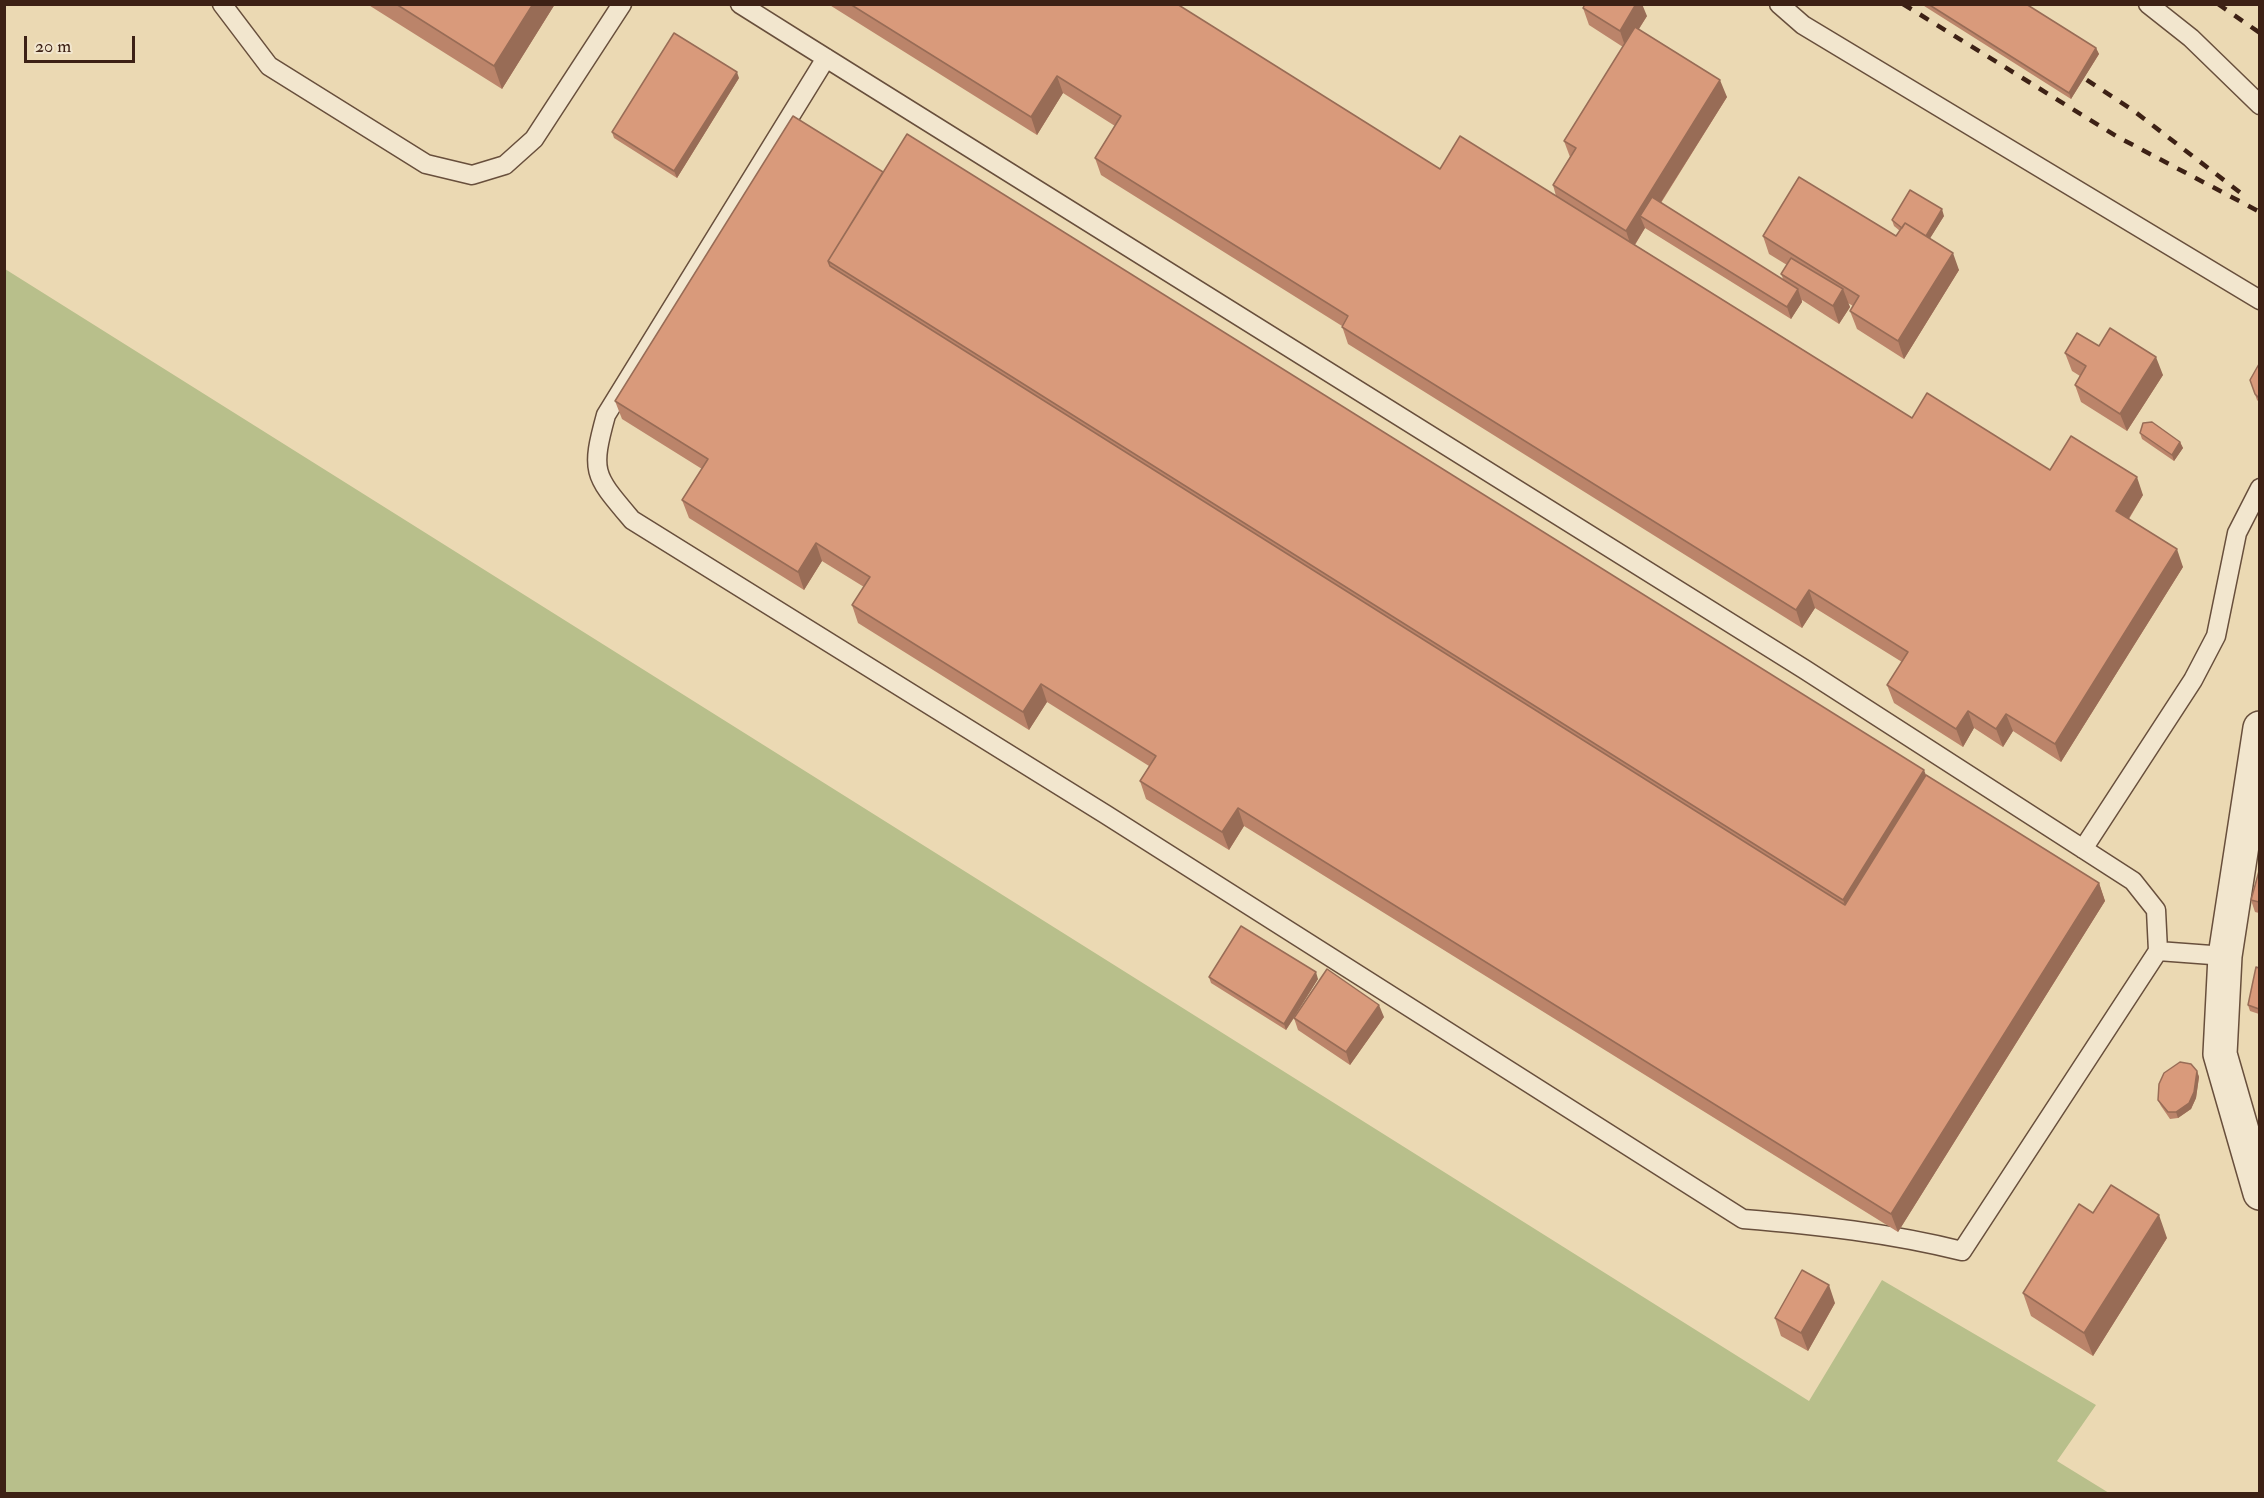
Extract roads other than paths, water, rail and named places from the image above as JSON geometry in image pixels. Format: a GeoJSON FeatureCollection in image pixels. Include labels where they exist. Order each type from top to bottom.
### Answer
{"type":"FeatureCollection","features":[{"type":"Feature","properties":{"kind":"street"},"geometry":{"type":"LineString","coordinates":[[2259,728],[2225,956],[2220,1054],[2259,1193]]}},
{"type":"Feature","properties":{"kind":"lane"},"geometry":{"type":"LineString","coordinates":[[222,4],[269,66],[426,164],[472,175],[505,165],[534,139],[622,4]]}},
{"type":"Feature","properties":{"kind":"lane"},"geometry":{"type":"LineString","coordinates":[[740,4],[1804,669],[2133,881],[2156,910],[2158,951],[1962,1251],[1922,1241],[1823,1226],[1743,1219],[1105,814],[632,520],[602,484],[595,455],[606,414],[826,58]]}},
{"type":"Feature","properties":{"kind":"lane"},"geometry":{"type":"LineString","coordinates":[[1779,4],[1803,25],[2259,300]]}},
{"type":"Feature","properties":{"kind":"lane"},"geometry":{"type":"LineString","coordinates":[[2148,4],[2192,38],[2259,105]]}},
{"type":"Feature","properties":{"kind":"lane"},"geometry":{"type":"LineString","coordinates":[[2083,849],[2193,680],[2216,636],[2237,532],[2259,488]]}},
{"type":"Feature","properties":{"kind":"lane"},"geometry":{"type":"LineString","coordinates":[[2158,951],[2225,956]]}},
{"type":"Feature","properties":{"kind":"railway"},"geometry":{"type":"LineString","coordinates":[[1903,4],[2116,136],[2260,212]]}},
{"type":"Feature","properties":{"kind":"railway"},"geometry":{"type":"LineString","coordinates":[[2218,4],[2260,33]]}},
{"type":"Feature","properties":{"kind":"railway"},"geometry":{"type":"LineString","coordinates":[[2070,69],[2134,111],[2242,194]]}}]}
